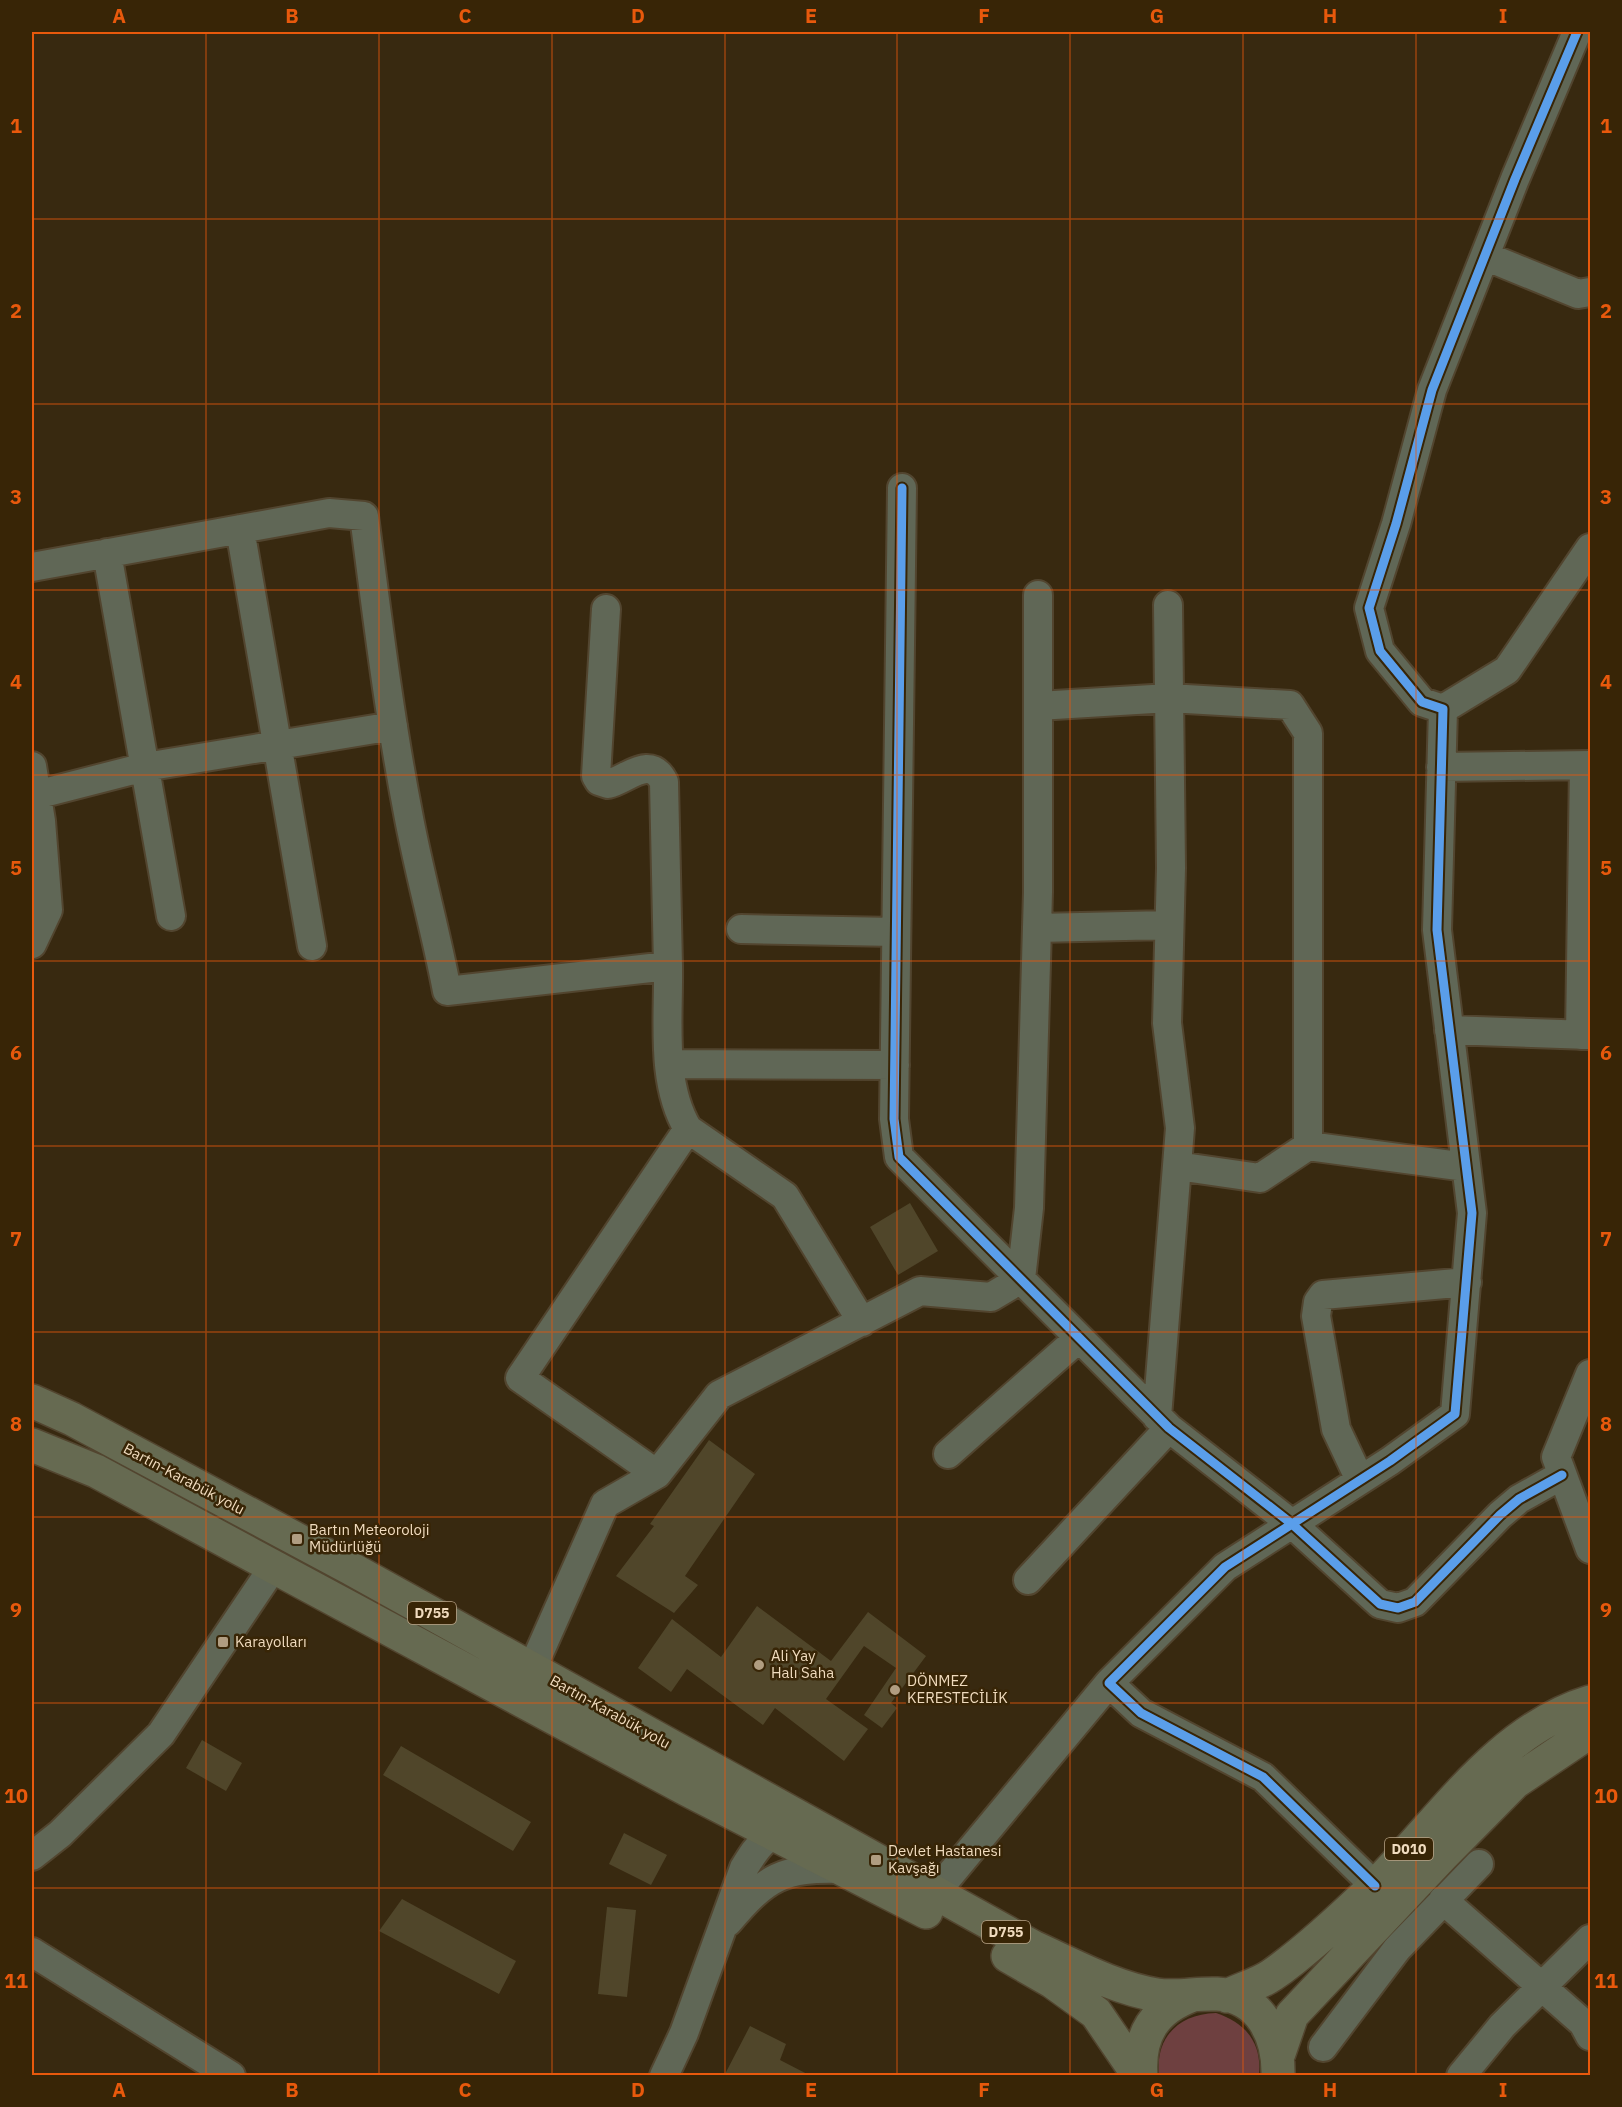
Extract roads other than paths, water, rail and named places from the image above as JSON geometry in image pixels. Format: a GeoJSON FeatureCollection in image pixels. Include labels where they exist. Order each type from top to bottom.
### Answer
{"type":"FeatureCollection","features":[{"type":"Feature","properties":{"kind":"highway","name":"Bartın-Karabük yolu"},"geometry":{"type":"LineString","coordinates":[[32,1401],[82,1424],[532,1668],[1033,1947],[1114,1984],[1158,1995],[1212,1995],[1241,2000],[1259,2014],[1272,2032],[1278,2064]]}},
{"type":"Feature","properties":{"kind":"highway","name":"Bartın-Karabük yolu"},"geometry":{"type":"LineString","coordinates":[[32,1445],[96,1471],[734,1814],[981,1941],[1053,1982],[1096,2013],[1140,2076]]}},
{"type":"Feature","properties":{"kind":"highway","name":"D010"},"geometry":{"type":"LineString","coordinates":[[1212,1995],[1271,1975],[1375,1886],[1457,1797],[1517,1739],[1570,1708],[1590,1702]]}},
{"type":"Feature","properties":{"kind":"highway","name":"D010"},"geometry":{"type":"LineString","coordinates":[[1278,2064],[1292,2015],[1441,1857],[1515,1782],[1590,1734]]}},
{"type":"Feature","properties":{"kind":"highway","name":"Bartın-Karabük yolu"},"geometry":{"type":"LineString","coordinates":[[1140,2076],[1140,2056],[1146,2033],[1158,2015],[1176,2001],[1212,1995]]}},
{"type":"Feature","properties":{"kind":"street"},"geometry":{"type":"LineString","coordinates":[[1577,32],[1432,390],[1396,524],[1369,608],[1380,651],[1422,702],[1443,709],[1507,670],[1590,548]]}},
{"type":"Feature","properties":{"kind":"street"},"geometry":{"type":"LineString","coordinates":[[1485,255],[1578,294],[1590,292]]}},
{"type":"Feature","properties":{"kind":"street"},"geometry":{"type":"LineString","coordinates":[[902,488],[894,1119],[899,1156],[1163,1422],[1292,1524],[1380,1604],[1398,1608],[1415,1602],[1519,1499],[1562,1475]]}},
{"type":"Feature","properties":{"kind":"street"},"geometry":{"type":"LineString","coordinates":[[32,567],[329,513],[364,516],[393,726],[408,815],[434,920],[447,991],[668,966]]}},
{"type":"Feature","properties":{"kind":"street"},"geometry":{"type":"LineString","coordinates":[[240,529],[312,946]]}},
{"type":"Feature","properties":{"kind":"street"},"geometry":{"type":"LineString","coordinates":[[107,554],[171,916]]}},
{"type":"Feature","properties":{"kind":"street"},"geometry":{"type":"LineString","coordinates":[[1021,1279],[1029,1208],[1036,928],[1038,595]]}},
{"type":"Feature","properties":{"kind":"street"},"geometry":{"type":"LineString","coordinates":[[1028,1580],[1163,1422],[1180,1128],[1167,1023],[1168,605]]}},
{"type":"Feature","properties":{"kind":"street"},"geometry":{"type":"LineString","coordinates":[[606,609],[596,776],[599,781],[608,784],[636,770],[648,768],[658,773],[664,782],[669,1064],[674,1100],[688,1129],[784,1196],[862,1322]]}},
{"type":"Feature","properties":{"kind":"street"},"geometry":{"type":"LineString","coordinates":[[1038,706],[1169,698],[1290,705],[1308,733],[1308,1146]]}},
{"type":"Feature","properties":{"kind":"street"},"geometry":{"type":"LineString","coordinates":[[935,1893],[1109,1683],[1225,1567],[1360,1480],[1455,1414],[1472,1213],[1437,930],[1443,709]]}},
{"type":"Feature","properties":{"kind":"street"},"geometry":{"type":"LineString","coordinates":[[32,944],[48,910],[33,785],[393,726]]}},
{"type":"Feature","properties":{"kind":"street"},"geometry":{"type":"LineString","coordinates":[[1441,767],[1587,766],[1585,1035],[1449,1030]]}},
{"type":"Feature","properties":{"kind":"street"},"geometry":{"type":"LineString","coordinates":[[1036,928],[1169,925]]}},
{"type":"Feature","properties":{"kind":"street"},"geometry":{"type":"LineString","coordinates":[[741,929],[896,932]]}},
{"type":"Feature","properties":{"kind":"street"},"geometry":{"type":"LineString","coordinates":[[669,1064],[895,1065]]}},
{"type":"Feature","properties":{"kind":"street"},"geometry":{"type":"LineString","coordinates":[[657,1473],[520,1378],[688,1129]]}},
{"type":"Feature","properties":{"kind":"street"},"geometry":{"type":"LineString","coordinates":[[1177,1167],[1260,1178],[1308,1146],[1466,1167]]}},
{"type":"Feature","properties":{"kind":"street"},"geometry":{"type":"LineString","coordinates":[[532,1668],[605,1504],[657,1473],[719,1395],[920,1291],[991,1298],[1021,1279]]}},
{"type":"Feature","properties":{"kind":"street"},"geometry":{"type":"LineString","coordinates":[[1360,1480],[1336,1429],[1316,1316],[1318,1302],[1323,1295],[1467,1282]]}},
{"type":"Feature","properties":{"kind":"street"},"geometry":{"type":"LineString","coordinates":[[948,1454],[1079,1338]]}},
{"type":"Feature","properties":{"kind":"street"},"geometry":{"type":"LineString","coordinates":[[1590,1374],[1556,1457],[1590,1549]]}},
{"type":"Feature","properties":{"kind":"street"},"geometry":{"type":"LineString","coordinates":[[32,1856],[60,1834],[161,1734],[274,1566]]}},
{"type":"Feature","properties":{"kind":"street"},"geometry":{"type":"LineString","coordinates":[[1109,1683],[1141,1713],[1263,1777],[1375,1886]]}},
{"type":"Feature","properties":{"kind":"street"},"geometry":{"type":"LineString","coordinates":[[664,2076],[684,2032],[744,1868],[750,1845],[747,1830],[734,1814]]}},
{"type":"Feature","properties":{"kind":"street"},"geometry":{"type":"LineString","coordinates":[[744,1868],[759,1845],[773,1833],[802,1828],[828,1833]]}},
{"type":"Feature","properties":{"kind":"street"},"geometry":{"type":"LineString","coordinates":[[1323,2047],[1397,1949],[1479,1864]]}},
{"type":"Feature","properties":{"kind":"street"},"geometry":{"type":"LineString","coordinates":[[719,1933],[737,1912],[774,1877],[789,1871],[842,1869]]}},
{"type":"Feature","properties":{"kind":"street"},"geometry":{"type":"LineString","coordinates":[[1443,1900],[1582,2024],[1590,2036]]}},
{"type":"Feature","properties":{"kind":"street"},"geometry":{"type":"LineString","coordinates":[[1461,2076],[1502,2026],[1590,1939]]}},
{"type":"Feature","properties":{"kind":"street"},"geometry":{"type":"LineString","coordinates":[[32,1952],[231,2076]]}},
{"type":"Feature","properties":{"kind":"street"},"geometry":{"type":"LineString","coordinates":[[652,2076],[677,2022],[692,2008]]}},
{"type":"Feature","properties":{"kind":"street"},"geometry":{"type":"LineString","coordinates":[[674,2076],[695,2033],[692,2008]]}},
{"type":"Feature","properties":{"kind":"place","name":"Bartın Meteoroloji Müdürlüğü"},"geometry":{"type":"Point","coordinates":[297,1539]}},
{"type":"Feature","properties":{"kind":"place","name":"Karayolları"},"geometry":{"type":"Point","coordinates":[223,1642]}},
{"type":"Feature","properties":{"kind":"place","name":"Ali Yay Halı Saha"},"geometry":{"type":"Point","coordinates":[759,1665]}},
{"type":"Feature","properties":{"kind":"place","name":"DÖNMEZ KERESTECİLİK"},"geometry":{"type":"Point","coordinates":[895,1690]}},
{"type":"Feature","properties":{"kind":"place","name":"Devlet Hastanesi Kavşağı"},"geometry":{"type":"Point","coordinates":[876,1860]}}]}
